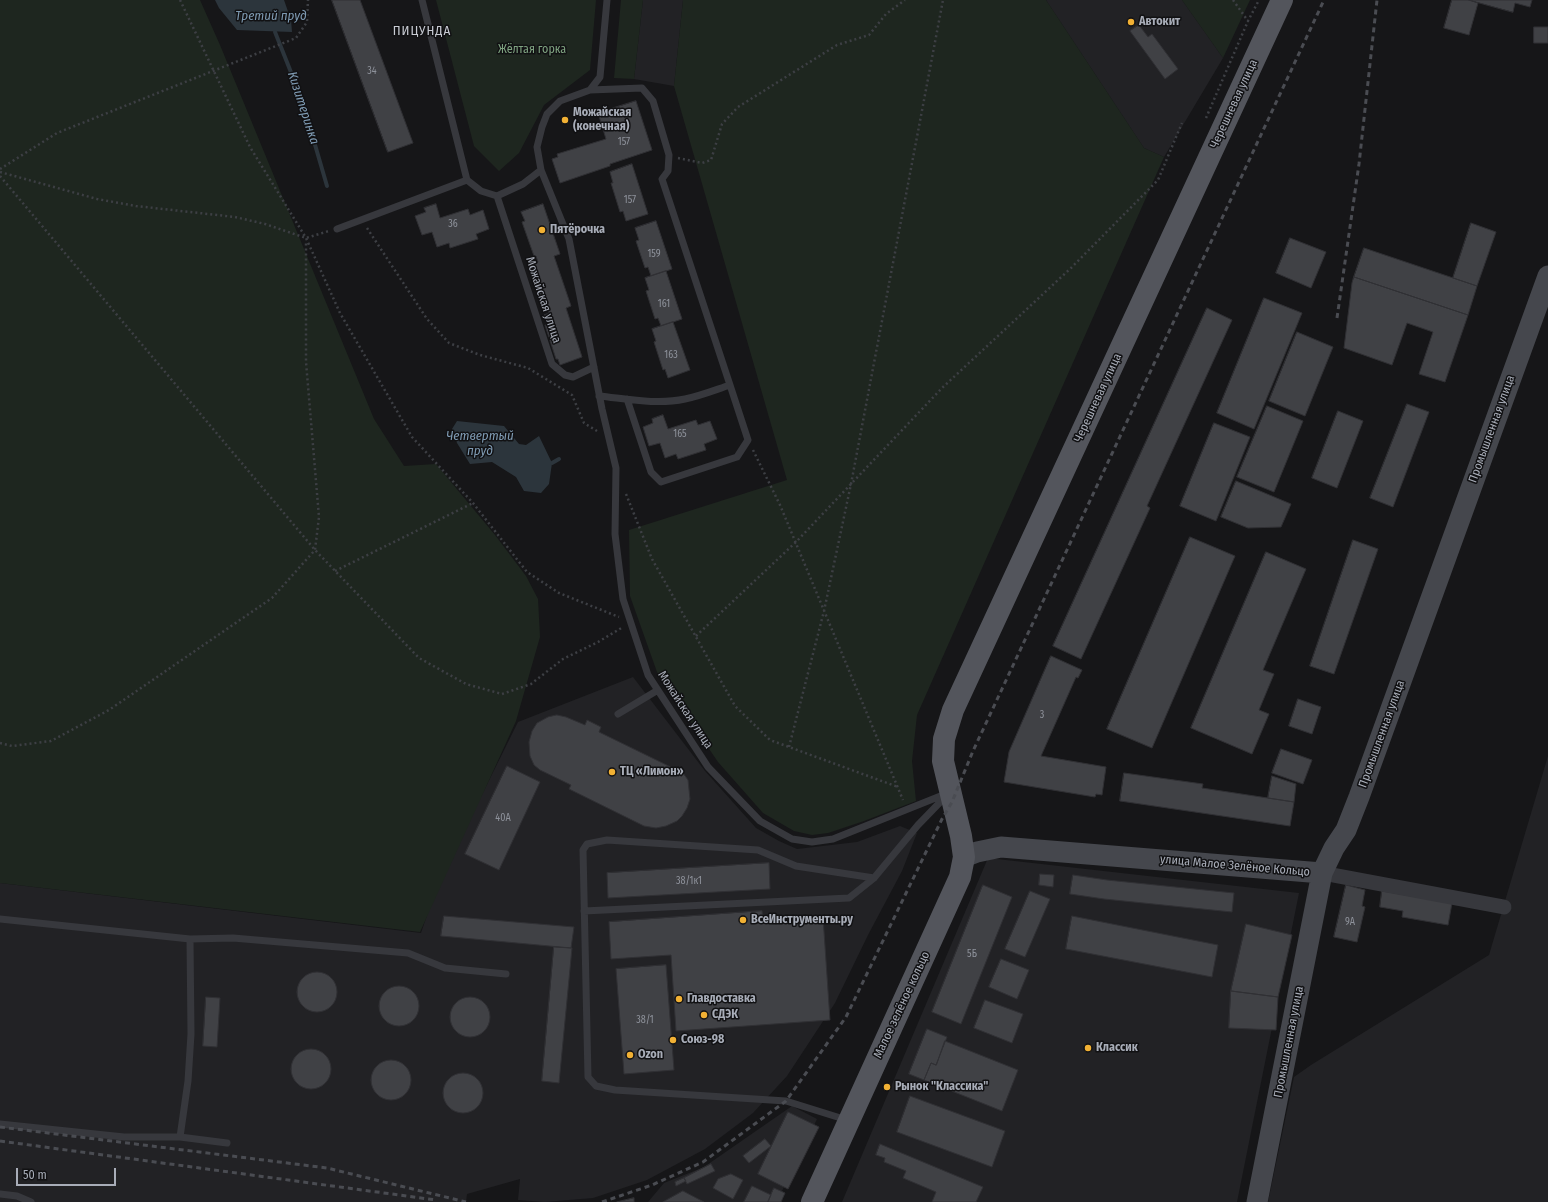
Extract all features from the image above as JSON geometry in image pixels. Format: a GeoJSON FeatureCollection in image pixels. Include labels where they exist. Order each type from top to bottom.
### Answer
{"type":"FeatureCollection","features":[{"type":"Feature","properties":{"kind":"main road","name":"Черешневая улица"},"geometry":{"type":"LineString","coordinates":[[951,797],[944,761],[944,739],[953,710],[1282,0]]}},
{"type":"Feature","properties":{"kind":"main road","name":"Малое зелёное кольцо"},"geometry":{"type":"LineString","coordinates":[[812,1202],[960,877],[964,857],[961,836],[951,797]]}},
{"type":"Feature","properties":{"kind":"street","name":"Промышленная улица"},"geometry":{"type":"LineString","coordinates":[[1257,1202],[1322,874],[1334,848],[1346,830],[1359,797],[1548,276]]}},
{"type":"Feature","properties":{"kind":"street","name":"улица Малое Зелёное Кольцо"},"geometry":{"type":"LineString","coordinates":[[964,857],[977,852],[1002,847],[1322,874],[1504,907]]}},
{"type":"Feature","properties":{"kind":"lane"},"geometry":{"type":"LineString","coordinates":[[422,0],[467,180],[481,192],[497,196],[523,184],[541,170]]}},
{"type":"Feature","properties":{"kind":"lane"},"geometry":{"type":"LineString","coordinates":[[590,90],[600,77],[607,0]]}},
{"type":"Feature","properties":{"kind":"lane","name":"Можайская улица"},"geometry":{"type":"LineString","coordinates":[[669,155],[653,101],[642,88],[590,90],[560,101],[547,114],[542,127],[538,147],[541,170],[569,240],[616,468],[615,534],[623,599],[648,675],[708,767],[760,821],[792,839],[812,842],[833,840],[907,810],[951,797]]}},
{"type":"Feature","properties":{"kind":"lane"},"geometry":{"type":"LineString","coordinates":[[627,399],[651,472],[660,482],[737,457],[748,440],[662,179],[668,171],[669,155]]}},
{"type":"Feature","properties":{"kind":"lane"},"geometry":{"type":"LineString","coordinates":[[337,228],[467,180]]}},
{"type":"Feature","properties":{"kind":"lane","name":"Можайская улица"},"geometry":{"type":"LineString","coordinates":[[497,196],[552,364],[565,375],[573,377],[594,367]]}},
{"type":"Feature","properties":{"kind":"lane"},"geometry":{"type":"LineString","coordinates":[[600,396],[647,402],[685,399],[730,385]]}},
{"type":"Feature","properties":{"kind":"lane"},"geometry":{"type":"LineString","coordinates":[[618,714],[658,690]]}},
{"type":"Feature","properties":{"kind":"lane"},"geometry":{"type":"LineString","coordinates":[[584,911],[849,898],[874,878],[918,825],[951,797]]}},
{"type":"Feature","properties":{"kind":"lane"},"geometry":{"type":"LineString","coordinates":[[849,1120],[786,1101],[615,1090],[596,1086],[588,1077],[583,850],[587,844],[607,840],[758,850],[796,866],[874,878]]}},
{"type":"Feature","properties":{"kind":"lane"},"geometry":{"type":"LineString","coordinates":[[0,919],[190,939],[234,938],[408,953],[445,968],[506,974]]}},
{"type":"Feature","properties":{"kind":"lane"},"geometry":{"type":"LineString","coordinates":[[180,1137],[188,1081],[191,1034],[190,939]]}},
{"type":"Feature","properties":{"kind":"lane"},"geometry":{"type":"LineString","coordinates":[[0,1124],[124,1137],[180,1137],[227,1143]]}},
{"type":"Feature","properties":{"kind":"lane"},"geometry":{"type":"LineString","coordinates":[[0,1194],[17,1196],[30,1202]]}},
{"type":"Feature","properties":{"kind":"path"},"geometry":{"type":"LineString","coordinates":[[180,0],[250,147],[306,238],[340,313],[412,437],[473,503],[527,572],[559,593],[631,622]]}},
{"type":"Feature","properties":{"kind":"path"},"geometry":{"type":"LineString","coordinates":[[0,169],[56,133],[296,38],[307,22],[308,0]]}},
{"type":"Feature","properties":{"kind":"path"},"geometry":{"type":"LineString","coordinates":[[669,155],[702,163],[711,160],[722,124],[738,107],[836,45],[868,35],[886,14],[905,0]]}},
{"type":"Feature","properties":{"kind":"path"},"geometry":{"type":"LineString","coordinates":[[789,747],[824,611],[851,484],[943,0]]}},
{"type":"Feature","properties":{"kind":"path"},"geometry":{"type":"LineString","coordinates":[[1233,0],[1248,22]]}},
{"type":"Feature","properties":{"kind":"path"},"geometry":{"type":"LineString","coordinates":[[1206,118],[1259,0]]}},
{"type":"Feature","properties":{"kind":"path"},"geometry":{"type":"LineString","coordinates":[[696,636],[796,542],[942,388],[1071,268],[1158,180],[1182,123]]}},
{"type":"Feature","properties":{"kind":"path"},"geometry":{"type":"LineString","coordinates":[[0,172],[97,199],[136,206],[235,217],[265,224],[306,238],[337,228]]}},
{"type":"Feature","properties":{"kind":"path"},"geometry":{"type":"LineString","coordinates":[[0,176],[315,550],[419,658],[466,684],[502,694],[531,684],[563,659],[598,642],[631,622]]}},
{"type":"Feature","properties":{"kind":"path"},"geometry":{"type":"LineString","coordinates":[[361,220],[428,319],[449,343],[480,355],[528,368],[572,395],[584,423],[609,438]]}},
{"type":"Feature","properties":{"kind":"path"},"geometry":{"type":"LineString","coordinates":[[0,743],[12,746],[51,741],[109,710],[272,598],[315,550],[318,516],[306,362],[306,238]]}},
{"type":"Feature","properties":{"kind":"path"},"geometry":{"type":"LineString","coordinates":[[748,440],[780,505],[796,542],[907,810]]}},
{"type":"Feature","properties":{"kind":"path"},"geometry":{"type":"LineString","coordinates":[[616,468],[652,559],[735,706],[770,740],[898,787]]}},
{"type":"Feature","properties":{"kind":"path"},"geometry":{"type":"LineString","coordinates":[[335,571],[473,503]]}},
{"type":"Feature","properties":{"kind":"shaded area"},"geometry":{"type":"Polygon","coordinates":[[[643,0],[683,0],[674,86],[634,79],[643,0]]]}},
{"type":"Feature","properties":{"kind":"shaded area"},"geometry":{"type":"Polygon","coordinates":[[[1046,0],[1182,0],[1223,58],[1164,157],[1144,148],[1046,0]]]}},
{"type":"Feature","properties":{"kind":"shaded area"},"geometry":{"type":"Polygon","coordinates":[[[633,677],[705,771],[756,828],[779,841],[797,849],[857,842],[900,826],[917,833],[902,871],[868,935],[835,1003],[787,1076],[753,1113],[705,1149],[647,1180],[593,1198],[545,1202],[518,1200],[520,1179],[467,1194],[466,1202],[0,1202],[0,883],[421,933],[438,883],[518,722],[633,677]]]}},
{"type":"Feature","properties":{"kind":"shaded area"},"geometry":{"type":"Polygon","coordinates":[[[1548,756],[1548,1202],[1268,1202],[1294,1077],[1489,955],[1548,756]]]}},
{"type":"Feature","properties":{"kind":"shaded area","name":"Классик"},"geometry":{"type":"Polygon","coordinates":[[[988,858],[1299,893],[1237,1202],[842,1202],[988,858]]]}},
{"type":"Feature","properties":{"kind":"shaded area"},"geometry":{"type":"Polygon","coordinates":[[[792,1106],[817,1119],[782,1191],[785,1193],[781,1202],[648,1202],[664,1183],[704,1167],[792,1106]]]}},
{"type":"Feature","properties":{"kind":"green space"},"geometry":{"type":"Polygon","coordinates":[[[0,0],[200,0],[220,45],[374,419],[404,466],[436,464],[495,535],[526,576],[538,599],[540,637],[516,721],[420,932],[0,883],[0,0]]]}},
{"type":"Feature","properties":{"kind":"green space","name":"Жёлтая горка"},"geometry":{"type":"Polygon","coordinates":[[[436,0],[596,0],[590,70],[544,105],[519,153],[499,171],[474,146],[436,0]]]}},
{"type":"Feature","properties":{"kind":"green space"},"geometry":{"type":"Polygon","coordinates":[[[621,0],[643,0],[634,79],[614,78],[621,0]]]}},
{"type":"Feature","properties":{"kind":"green space"},"geometry":{"type":"Polygon","coordinates":[[[683,0],[1046,0],[1144,148],[1164,157],[917,715],[912,761],[916,801],[828,833],[812,835],[794,831],[763,813],[718,762],[657,672],[630,596],[629,530],[787,480],[674,86],[683,0]]]}},
{"type":"Feature","properties":{"kind":"green space"},"geometry":{"type":"Polygon","coordinates":[[[1182,0],[1250,0],[1223,58],[1182,0]]]}},
{"type":"Feature","properties":{"kind":"water","name":"Третий пруд"},"geometry":{"type":"Polygon","coordinates":[[[215,0],[284,0],[291,20],[292,32],[237,30],[219,8],[215,0]]]}},
{"type":"Feature","properties":{"kind":"water","name":"Четвертый пруд"},"geometry":{"type":"Polygon","coordinates":[[[457,421],[504,426],[519,444],[526,445],[539,436],[552,463],[549,484],[541,493],[524,491],[516,477],[492,462],[470,464],[457,443],[452,429],[457,421]]]}},
{"type":"Feature","properties":{"kind":"building"},"geometry":{"type":"Polygon","coordinates":[[[332,0],[360,0],[413,143],[388,152],[332,0]]]}},
{"type":"Feature","properties":{"kind":"building"},"geometry":{"type":"Polygon","coordinates":[[[1452,0],[1469,0],[1478,3],[1469,35],[1444,28],[1452,0]]]}},
{"type":"Feature","properties":{"kind":"building"},"geometry":{"type":"Polygon","coordinates":[[[1469,0],[1532,0],[1530,7],[1515,3],[1513,12],[1469,0]]]}},
{"type":"Feature","properties":{"kind":"building"},"geometry":{"type":"Polygon","coordinates":[[[1139,25],[1148,37],[1152,34],[1178,69],[1165,79],[1130,31],[1139,25]]]}},
{"type":"Feature","properties":{"kind":"building"},"geometry":{"type":"Polygon","coordinates":[[[1534,27],[1548,27],[1548,43],[1534,43],[1534,27]]]}},
{"type":"Feature","properties":{"kind":"building"},"geometry":{"type":"Polygon","coordinates":[[[636,101],[652,150],[560,183],[552,159],[558,157],[557,154],[606,139],[598,113],[636,101]]]}},
{"type":"Feature","properties":{"kind":"building"},"geometry":{"type":"Polygon","coordinates":[[[632,164],[648,214],[626,221],[623,211],[620,212],[611,183],[613,183],[610,172],[632,164]]]}},
{"type":"Feature","properties":{"kind":"building"},"geometry":{"type":"Polygon","coordinates":[[[436,204],[440,218],[468,209],[470,215],[483,210],[489,229],[476,234],[478,239],[450,248],[449,243],[437,247],[432,232],[422,235],[415,216],[426,212],[424,208],[436,204]]]}},
{"type":"Feature","properties":{"kind":"building"},"geometry":{"type":"Polygon","coordinates":[[[543,204],[560,254],[554,256],[571,306],[566,308],[582,357],[560,365],[558,359],[556,359],[545,325],[547,325],[544,315],[549,313],[547,307],[544,308],[533,274],[535,273],[532,264],[538,262],[536,256],[534,256],[522,222],[525,221],[521,212],[543,204]]]}},
{"type":"Feature","properties":{"kind":"building"},"geometry":{"type":"Polygon","coordinates":[[[656,221],[672,269],[651,276],[648,267],[645,268],[636,241],[639,240],[635,228],[656,221]]]}},
{"type":"Feature","properties":{"kind":"building"},"geometry":{"type":"Polygon","coordinates":[[[1471,223],[1496,232],[1477,286],[1453,278],[1471,223]]]}},
{"type":"Feature","properties":{"kind":"building"},"geometry":{"type":"Polygon","coordinates":[[[1290,238],[1326,252],[1311,288],[1276,273],[1290,238]]]}},
{"type":"Feature","properties":{"kind":"building"},"geometry":{"type":"Polygon","coordinates":[[[1364,248],[1477,286],[1468,315],[1354,277],[1364,248]]]}},
{"type":"Feature","properties":{"kind":"building"},"geometry":{"type":"Polygon","coordinates":[[[666,271],[682,319],[661,326],[658,318],[655,319],[646,291],[649,290],[645,278],[666,271]]]}},
{"type":"Feature","properties":{"kind":"building"},"geometry":{"type":"Polygon","coordinates":[[[1354,277],[1468,315],[1445,382],[1419,374],[1433,332],[1407,323],[1392,365],[1344,348],[1354,277]]]}},
{"type":"Feature","properties":{"kind":"building"},"geometry":{"type":"Polygon","coordinates":[[[1264,298],[1302,313],[1254,429],[1217,413],[1264,298]]]}},
{"type":"Feature","properties":{"kind":"building"},"geometry":{"type":"Polygon","coordinates":[[[1207,308],[1232,320],[1147,506],[1150,508],[1081,659],[1053,646],[1207,308]]]}},
{"type":"Feature","properties":{"kind":"building"},"geometry":{"type":"Polygon","coordinates":[[[673,322],[690,370],[668,378],[665,369],[663,370],[654,342],[656,341],[652,329],[673,322]]]}},
{"type":"Feature","properties":{"kind":"building"},"geometry":{"type":"Polygon","coordinates":[[[1297,332],[1333,347],[1305,416],[1269,401],[1297,332]]]}},
{"type":"Feature","properties":{"kind":"building"},"geometry":{"type":"Polygon","coordinates":[[[1407,404],[1429,412],[1393,507],[1370,498],[1407,404]]]}},
{"type":"Feature","properties":{"kind":"building"},"geometry":{"type":"Polygon","coordinates":[[[1267,406],[1303,421],[1274,492],[1237,477],[1267,406]]]}},
{"type":"Feature","properties":{"kind":"building"},"geometry":{"type":"Polygon","coordinates":[[[1338,411],[1363,421],[1337,488],[1312,478],[1338,411]]]}},
{"type":"Feature","properties":{"kind":"building"},"geometry":{"type":"Polygon","coordinates":[[[663,415],[668,429],[696,420],[698,425],[710,421],[717,439],[704,444],[706,450],[678,459],[676,454],[665,458],[660,443],[649,446],[643,427],[653,423],[652,419],[663,415]]]}},
{"type":"Feature","properties":{"kind":"building"},"geometry":{"type":"Polygon","coordinates":[[[1214,423],[1250,437],[1216,521],[1180,506],[1214,423]]]}},
{"type":"Feature","properties":{"kind":"building"},"geometry":{"type":"Polygon","coordinates":[[[1236,481],[1291,504],[1281,527],[1248,528],[1221,517],[1236,481]]]}},
{"type":"Feature","properties":{"kind":"building"},"geometry":{"type":"Polygon","coordinates":[[[1190,537],[1235,556],[1152,748],[1107,729],[1190,537]]]}},
{"type":"Feature","properties":{"kind":"building"},"geometry":{"type":"Polygon","coordinates":[[[1353,540],[1378,549],[1334,674],[1310,666],[1353,540]]]}},
{"type":"Feature","properties":{"kind":"building"},"geometry":{"type":"Polygon","coordinates":[[[1266,552],[1306,569],[1263,670],[1274,674],[1259,710],[1269,714],[1252,754],[1191,728],[1266,552]]]}},
{"type":"Feature","properties":{"kind":"building"},"geometry":{"type":"Polygon","coordinates":[[[1051,656],[1082,670],[1078,678],[1076,677],[1041,756],[1106,767],[1102,795],[1096,794],[1095,797],[1004,782],[1009,752],[1051,656]]]}},
{"type":"Feature","properties":{"kind":"building"},"geometry":{"type":"Polygon","coordinates":[[[1298,699],[1321,707],[1312,734],[1289,726],[1298,699]]]}},
{"type":"Feature","properties":{"kind":"building","name":"ТЦ «Лимон»"},"geometry":{"type":"Polygon","coordinates":[[[557,715],[585,725],[587,720],[601,727],[599,732],[683,773],[688,780],[690,799],[682,816],[677,821],[666,826],[656,828],[644,826],[569,789],[571,785],[540,770],[534,765],[530,756],[529,742],[532,731],[537,723],[548,717],[557,715]]]}},
{"type":"Feature","properties":{"kind":"building"},"geometry":{"type":"Polygon","coordinates":[[[1281,749],[1312,760],[1303,784],[1272,773],[1281,749]]]}},
{"type":"Feature","properties":{"kind":"building"},"geometry":{"type":"Polygon","coordinates":[[[507,766],[540,782],[499,870],[465,854],[507,766]]]}},
{"type":"Feature","properties":{"kind":"building"},"geometry":{"type":"Polygon","coordinates":[[[1124,773],[1203,784],[1202,788],[1294,802],[1290,826],[1120,801],[1124,773]]]}},
{"type":"Feature","properties":{"kind":"building"},"geometry":{"type":"Polygon","coordinates":[[[1272,776],[1296,784],[1294,802],[1268,798],[1272,776]]]}},
{"type":"Feature","properties":{"kind":"building"},"geometry":{"type":"Polygon","coordinates":[[[769,863],[770,889],[608,898],[607,873],[769,863]]]}},
{"type":"Feature","properties":{"kind":"building"},"geometry":{"type":"Polygon","coordinates":[[[1040,874],[1054,875],[1053,887],[1039,885],[1040,874]]]}},
{"type":"Feature","properties":{"kind":"building"},"geometry":{"type":"Polygon","coordinates":[[[1073,875],[1234,893],[1232,912],[1104,899],[1070,894],[1073,875]]]}},
{"type":"Feature","properties":{"kind":"building"},"geometry":{"type":"Polygon","coordinates":[[[983,885],[1012,897],[961,1024],[932,1012],[983,885]]]}},
{"type":"Feature","properties":{"kind":"building"},"geometry":{"type":"Polygon","coordinates":[[[1346,885],[1365,890],[1362,906],[1365,907],[1357,942],[1334,937],[1346,885]]]}},
{"type":"Feature","properties":{"kind":"building"},"geometry":{"type":"Polygon","coordinates":[[[1030,891],[1050,899],[1025,957],[1005,949],[1030,891]]]}},
{"type":"Feature","properties":{"kind":"building"},"geometry":{"type":"Polygon","coordinates":[[[1382,891],[1452,903],[1448,925],[1402,917],[1403,911],[1380,907],[1382,891]]]}},
{"type":"Feature","properties":{"kind":"building"},"geometry":{"type":"Polygon","coordinates":[[[762,911],[763,921],[823,917],[830,1020],[676,1031],[671,955],[611,959],[609,922],[762,911]]]}},
{"type":"Feature","properties":{"kind":"building"},"geometry":{"type":"Polygon","coordinates":[[[444,916],[574,927],[571,948],[441,936],[444,916]]]}},
{"type":"Feature","properties":{"kind":"building"},"geometry":{"type":"Polygon","coordinates":[[[1072,916],[1218,945],[1212,977],[1066,949],[1072,916]]]}},
{"type":"Feature","properties":{"kind":"building"},"geometry":{"type":"Polygon","coordinates":[[[1246,924],[1292,935],[1278,997],[1231,991],[1246,924]]]}},
{"type":"Feature","properties":{"kind":"building"},"geometry":{"type":"Polygon","coordinates":[[[554,947],[572,948],[559,1083],[542,1081],[554,947]]]}},
{"type":"Feature","properties":{"kind":"building"},"geometry":{"type":"Polygon","coordinates":[[[1001,959],[1029,970],[1017,999],[989,987],[1001,959]]]}},
{"type":"Feature","properties":{"kind":"building"},"geometry":{"type":"Polygon","coordinates":[[[666,965],[674,1070],[624,1074],[616,969],[666,965]]]}},
{"type":"Feature","properties":{"kind":"building"},"geometry":{"type":"Polygon","coordinates":[[[317,972],[325,974],[331,978],[335,984],[337,992],[335,1000],[331,1006],[325,1010],[317,1012],[309,1010],[303,1006],[299,1000],[297,992],[299,984],[303,978],[309,974],[317,972]]]}},
{"type":"Feature","properties":{"kind":"building"},"geometry":{"type":"Polygon","coordinates":[[[399,986],[407,988],[413,992],[417,998],[419,1006],[417,1014],[413,1020],[407,1024],[399,1026],[391,1024],[385,1020],[381,1014],[379,1006],[381,998],[385,992],[391,988],[399,986]]]}},
{"type":"Feature","properties":{"kind":"building"},"geometry":{"type":"Polygon","coordinates":[[[1231,991],[1278,997],[1276,1030],[1229,1028],[1231,991]]]}},
{"type":"Feature","properties":{"kind":"building"},"geometry":{"type":"Polygon","coordinates":[[[206,997],[220,998],[217,1047],[203,1046],[206,997]]]}},
{"type":"Feature","properties":{"kind":"building"},"geometry":{"type":"Polygon","coordinates":[[[470,997],[484,1003],[490,1017],[484,1031],[470,1037],[456,1031],[450,1017],[456,1003],[470,997]]]}},
{"type":"Feature","properties":{"kind":"building"},"geometry":{"type":"Polygon","coordinates":[[[985,1000],[1023,1014],[1012,1043],[974,1028],[985,1000]]]}},
{"type":"Feature","properties":{"kind":"building"},"geometry":{"type":"Polygon","coordinates":[[[927,1029],[947,1037],[936,1065],[931,1063],[924,1080],[909,1074],[927,1029]]]}},
{"type":"Feature","properties":{"kind":"building"},"geometry":{"type":"Polygon","coordinates":[[[945,1041],[1018,1070],[1002,1111],[924,1080],[931,1063],[936,1065],[945,1041]]]}},
{"type":"Feature","properties":{"kind":"building"},"geometry":{"type":"Polygon","coordinates":[[[311,1049],[319,1051],[325,1055],[329,1061],[331,1069],[329,1077],[325,1083],[319,1087],[311,1089],[303,1087],[297,1083],[293,1077],[291,1069],[293,1061],[297,1055],[303,1051],[311,1049]]]}},
{"type":"Feature","properties":{"kind":"building"},"geometry":{"type":"Polygon","coordinates":[[[391,1060],[399,1062],[405,1066],[409,1072],[411,1080],[409,1088],[405,1094],[399,1098],[391,1100],[383,1098],[377,1094],[373,1088],[371,1080],[373,1072],[377,1066],[383,1062],[391,1060]]]}},
{"type":"Feature","properties":{"kind":"building"},"geometry":{"type":"Polygon","coordinates":[[[463,1073],[471,1075],[477,1079],[481,1085],[483,1093],[481,1101],[477,1107],[471,1111],[463,1113],[455,1111],[449,1107],[445,1101],[443,1093],[445,1085],[449,1079],[455,1075],[463,1073]]]}},
{"type":"Feature","properties":{"kind":"building"},"geometry":{"type":"Polygon","coordinates":[[[910,1096],[1005,1131],[992,1167],[897,1132],[910,1096]]]}},
{"type":"Feature","properties":{"kind":"building"},"geometry":{"type":"Polygon","coordinates":[[[788,1112],[819,1127],[788,1189],[758,1174],[788,1112]]]}},
{"type":"Feature","properties":{"kind":"building"},"geometry":{"type":"Polygon","coordinates":[[[765,1139],[771,1146],[749,1163],[743,1156],[765,1139]]]}},
{"type":"Feature","properties":{"kind":"building"},"geometry":{"type":"Polygon","coordinates":[[[880,1144],[983,1187],[976,1202],[932,1202],[936,1192],[903,1178],[906,1171],[884,1162],[885,1158],[876,1155],[880,1144]]]}},
{"type":"Feature","properties":{"kind":"building"},"geometry":{"type":"Polygon","coordinates":[[[711,1164],[715,1171],[687,1184],[684,1178],[711,1164]]]}},
{"type":"Feature","properties":{"kind":"building"},"geometry":{"type":"Polygon","coordinates":[[[731,1174],[743,1180],[733,1199],[713,1188],[718,1179],[731,1174]]]}},
{"type":"Feature","properties":{"kind":"building"},"geometry":{"type":"Polygon","coordinates":[[[684,1178],[686,1181],[676,1186],[675,1182],[684,1178]]]}},
{"type":"Feature","properties":{"kind":"building"},"geometry":{"type":"Polygon","coordinates":[[[752,1186],[771,1195],[768,1202],[744,1202],[752,1186]]]}},
{"type":"Feature","properties":{"kind":"building"},"geometry":{"type":"Polygon","coordinates":[[[774,1188],[785,1193],[781,1202],[768,1202],[774,1188]]]}},
{"type":"Feature","properties":{"kind":"building"},"geometry":{"type":"Polygon","coordinates":[[[683,1191],[704,1202],[663,1202],[683,1191]]]}},
{"type":"Feature","properties":{"kind":"building"},"geometry":{"type":"Polygon","coordinates":[[[634,1198],[634,1202],[617,1202],[634,1198]]]}},
{"type":"Feature","properties":{"kind":"waterway","name":"Кизитеринка"},"geometry":{"type":"LineString","coordinates":[[275,32],[302,100],[327,186]]}},
{"type":"Feature","properties":{"kind":"waterway","name":"Кизитеринка"},"geometry":{"type":"LineString","coordinates":[[552,463],[559,459]]}},
{"type":"Feature","properties":{"kind":"railway"},"geometry":{"type":"LineString","coordinates":[[602,1202],[652,1185],[703,1162],[786,1101],[846,1017],[942,819],[952,802],[973,751],[1324,0]]}},
{"type":"Feature","properties":{"kind":"railway"},"geometry":{"type":"LineString","coordinates":[[1337,318],[1359,164],[1377,0]]}},
{"type":"Feature","properties":{"kind":"railway"},"geometry":{"type":"LineString","coordinates":[[0,1127],[327,1168],[466,1202]]}},
{"type":"Feature","properties":{"kind":"railway"},"geometry":{"type":"LineString","coordinates":[[0,1141],[436,1200]]}},
{"type":"Feature","properties":{"kind":"place","name":"Автокит"},"geometry":{"type":"Point","coordinates":[1131,22]}},
{"type":"Feature","properties":{"kind":"place","name":"Можайская (конечная)"},"geometry":{"type":"Point","coordinates":[565,120]}},
{"type":"Feature","properties":{"kind":"place","name":"Пятёрочка"},"geometry":{"type":"Point","coordinates":[542,230]}},
{"type":"Feature","properties":{"kind":"place","name":"ТЦ «Лимон»"},"geometry":{"type":"Point","coordinates":[612,772]}},
{"type":"Feature","properties":{"kind":"place","name":"ВсеИнструменты.ру"},"geometry":{"type":"Point","coordinates":[743,920]}},
{"type":"Feature","properties":{"kind":"place","name":"Главдоставка"},"geometry":{"type":"Point","coordinates":[679,999]}},
{"type":"Feature","properties":{"kind":"place","name":"СДЭК"},"geometry":{"type":"Point","coordinates":[704,1015]}},
{"type":"Feature","properties":{"kind":"place","name":"Союз-98"},"geometry":{"type":"Point","coordinates":[673,1040]}},
{"type":"Feature","properties":{"kind":"place","name":"Классик"},"geometry":{"type":"Point","coordinates":[1088,1048]}},
{"type":"Feature","properties":{"kind":"place","name":"Ozon"},"geometry":{"type":"Point","coordinates":[630,1055]}},
{"type":"Feature","properties":{"kind":"place","name":"Рынок \"Классика\""},"geometry":{"type":"Point","coordinates":[887,1087]}},
{"type":"Feature","properties":{"kind":"district","name":"ПИЦУНДА"},"geometry":{"type":"Point","coordinates":[422,31]}}]}
